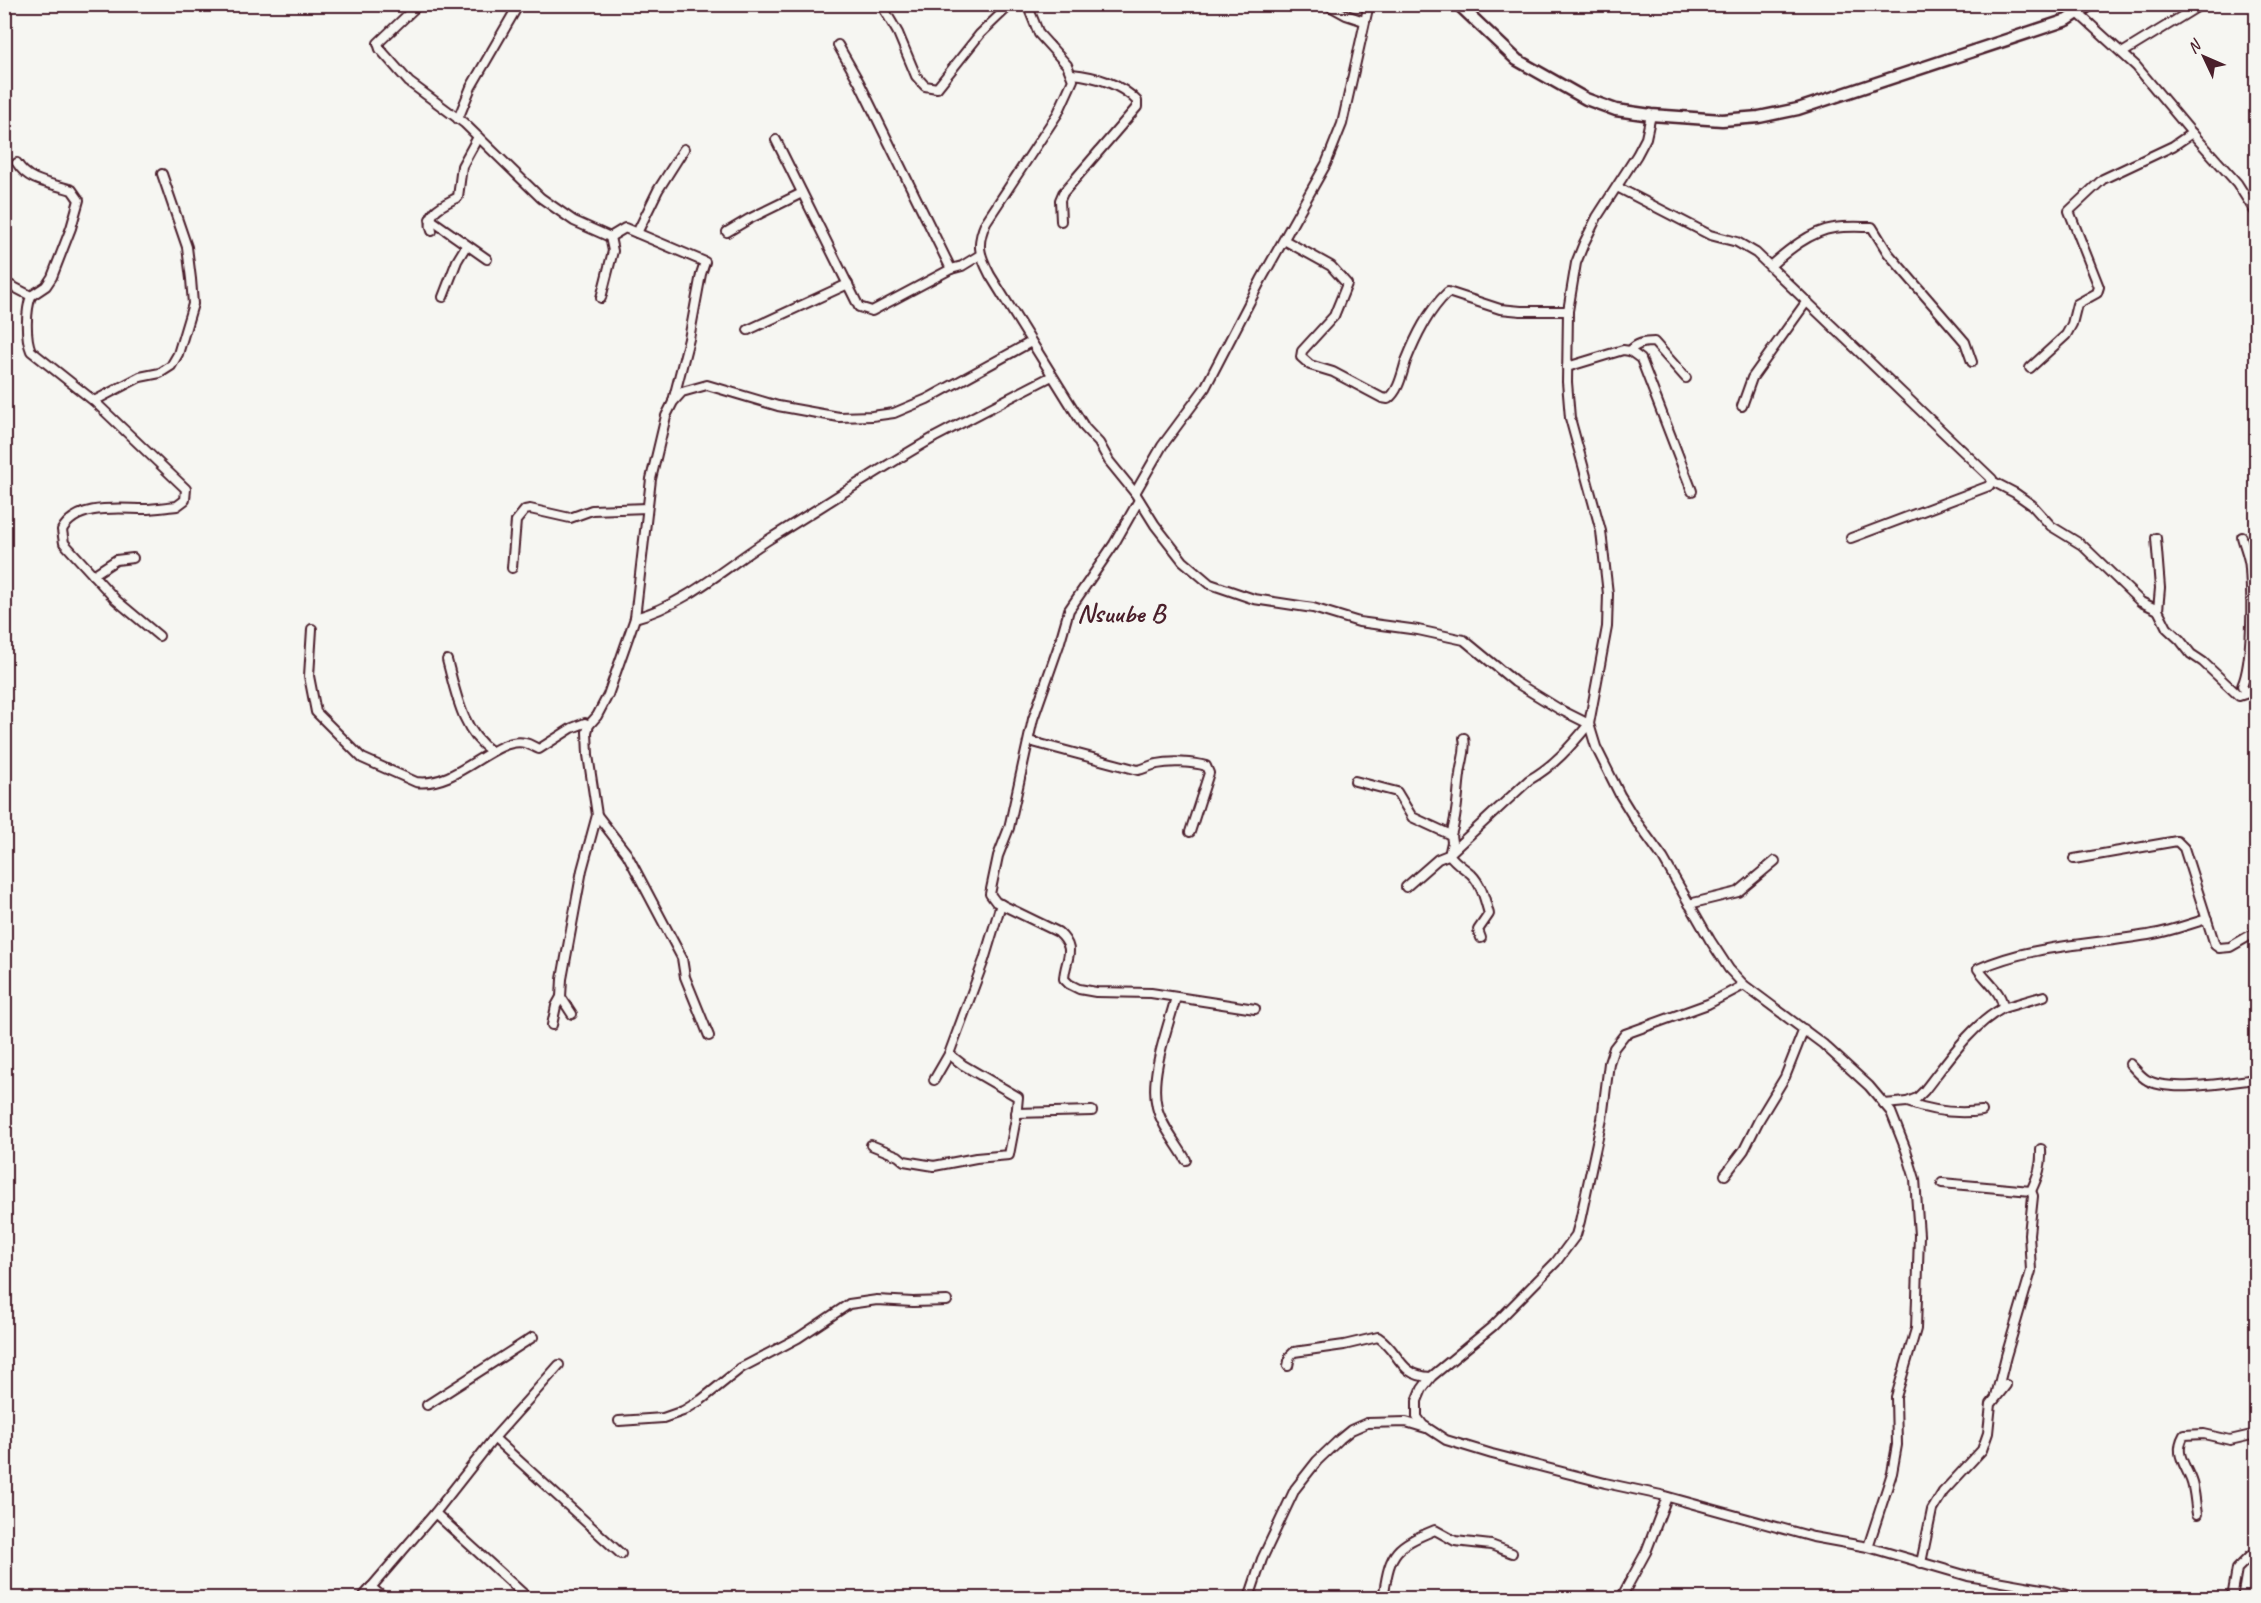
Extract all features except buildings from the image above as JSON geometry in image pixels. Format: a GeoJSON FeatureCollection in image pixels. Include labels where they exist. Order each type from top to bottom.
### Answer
{"type":"FeatureCollection","features":[{"type":"Feature","properties":{"kind":"street"},"geometry":{"type":"LineString","coordinates":[[419,4],[378,44],[409,82],[458,119],[548,203],[574,221],[610,237]]}},
{"type":"Feature","properties":{"kind":"street"},"geometry":{"type":"LineString","coordinates":[[458,119],[471,87],[519,4]]}},
{"type":"Feature","properties":{"kind":"street"},"geometry":{"type":"LineString","coordinates":[[881,4],[898,33],[916,76],[925,86],[937,88],[980,34],[1011,4]]}},
{"type":"Feature","properties":{"kind":"street"},"geometry":{"type":"LineString","coordinates":[[1027,4],[1039,34],[1067,65],[1072,74],[1072,86],[1058,113],[986,222],[980,235],[980,255],[990,275],[1085,428],[1099,443],[1109,461],[1137,496],[1155,525],[1183,561],[1210,584],[1254,599],[1313,608],[1359,622],[1418,630],[1464,640],[1515,682],[1588,724],[1596,747],[1620,795],[1663,858],[1729,969],[1744,985],[1804,1029],[1861,1079],[1884,1104],[1898,1127],[1915,1179],[1919,1264],[1916,1329],[1896,1397],[1897,1445],[1892,1473],[1868,1547]]}},
{"type":"Feature","properties":{"kind":"street"},"geometry":{"type":"LineString","coordinates":[[1326,4],[1346,15],[1364,21]]}},
{"type":"Feature","properties":{"kind":"street"},"geometry":{"type":"LineString","coordinates":[[1255,1008],[1137,992],[1096,992],[1069,984],[1064,975],[1070,951],[1064,938],[1058,932],[1000,904],[992,898],[990,891],[998,856],[1009,828],[1033,719],[1069,610],[1113,544],[1162,447],[1205,388],[1335,145],[1353,79],[1369,4]]}},
{"type":"Feature","properties":{"kind":"street"},"geometry":{"type":"LineString","coordinates":[[1458,5],[1517,60],[1586,99],[1616,110],[1722,120],[1759,117],[1798,109],[2079,14],[2091,4]]}},
{"type":"Feature","properties":{"kind":"street"},"geometry":{"type":"LineString","coordinates":[[2122,53],[2202,4]]}},
{"type":"Feature","properties":{"kind":"street"},"geometry":{"type":"LineString","coordinates":[[2079,14],[2136,66],[2237,183],[2256,213]]}},
{"type":"Feature","properties":{"kind":"street"},"geometry":{"type":"LineString","coordinates":[[837,45],[859,82],[951,269]]}},
{"type":"Feature","properties":{"kind":"street"},"geometry":{"type":"LineString","coordinates":[[1061,220],[1060,200],[1063,193],[1137,107],[1137,101],[1132,96],[1100,79],[1072,74]]}},
{"type":"Feature","properties":{"kind":"street"},"geometry":{"type":"LineString","coordinates":[[1406,887],[1438,859],[1449,855],[1529,780],[1544,771],[1565,752],[1588,724],[1607,627],[1608,594],[1601,531],[1570,418],[1567,367],[1568,311],[1576,263],[1584,243],[1597,217],[1642,147],[1651,115]]}},
{"type":"Feature","properties":{"kind":"street"},"geometry":{"type":"LineString","coordinates":[[2030,368],[2066,335],[2077,304],[2097,293],[2099,287],[2069,211],[2103,178],[2173,146],[2192,133]]}},
{"type":"Feature","properties":{"kind":"street"},"geometry":{"type":"LineString","coordinates":[[432,231],[430,219],[435,209],[458,197],[462,166],[478,137]]}},
{"type":"Feature","properties":{"kind":"street"},"geometry":{"type":"LineString","coordinates":[[776,140],[859,307],[872,311],[980,255]]}},
{"type":"Feature","properties":{"kind":"street"},"geometry":{"type":"LineString","coordinates":[[637,232],[658,190],[684,149]]}},
{"type":"Feature","properties":{"kind":"street"},"geometry":{"type":"LineString","coordinates":[[17,163],[34,179],[72,190],[78,200],[71,228],[52,277],[46,286],[31,296],[28,304],[29,348],[94,400],[183,485],[187,495],[185,500],[177,506],[96,510],[79,515],[62,530],[64,543],[93,575],[116,600],[159,636]]}},
{"type":"Feature","properties":{"kind":"street"},"geometry":{"type":"LineString","coordinates":[[94,400],[140,377],[160,373],[171,366],[178,354],[193,304],[191,279],[187,247],[162,174]]}},
{"type":"Feature","properties":{"kind":"street"},"geometry":{"type":"LineString","coordinates":[[1617,187],[1710,235],[1748,247],[1988,474],[1992,481],[2032,505],[2051,526],[2082,545],[2141,602],[2158,610]]}},
{"type":"Feature","properties":{"kind":"street"},"geometry":{"type":"LineString","coordinates":[[727,232],[748,219],[802,193]]}},
{"type":"Feature","properties":{"kind":"street"},"geometry":{"type":"LineString","coordinates":[[430,219],[487,259]]}},
{"type":"Feature","properties":{"kind":"street"},"geometry":{"type":"LineString","coordinates":[[1770,266],[1815,234],[1833,228],[1872,227],[1888,253],[1965,342],[1972,362]]}},
{"type":"Feature","properties":{"kind":"street"},"geometry":{"type":"LineString","coordinates":[[552,1025],[556,1006],[561,997],[562,979],[582,870],[597,815],[587,739],[590,725],[608,695],[635,618],[651,479],[663,427],[673,402],[687,349],[705,262],[625,228],[610,237]]}},
{"type":"Feature","properties":{"kind":"street"},"geometry":{"type":"LineString","coordinates":[[601,298],[613,251],[610,237]]}},
{"type":"Feature","properties":{"kind":"street"},"geometry":{"type":"LineString","coordinates":[[1284,240],[1331,266],[1347,284],[1334,316],[1302,351],[1301,357],[1310,365],[1333,372],[1382,398],[1388,399],[1396,390],[1407,359],[1427,316],[1448,292],[1500,309],[1568,311]]}},
{"type":"Feature","properties":{"kind":"street"},"geometry":{"type":"LineString","coordinates":[[443,297],[457,261],[466,246]]}},
{"type":"Feature","properties":{"kind":"street"},"geometry":{"type":"LineString","coordinates":[[4,282],[31,296]]}},
{"type":"Feature","properties":{"kind":"street"},"geometry":{"type":"LineString","coordinates":[[748,330],[848,284]]}},
{"type":"Feature","properties":{"kind":"street"},"geometry":{"type":"LineString","coordinates":[[1742,406],[1752,378],[1807,301]]}},
{"type":"Feature","properties":{"kind":"street"},"geometry":{"type":"LineString","coordinates":[[673,402],[682,392],[696,386],[707,385],[778,406],[839,417],[894,413],[927,399],[1031,342]]}},
{"type":"Feature","properties":{"kind":"street"},"geometry":{"type":"LineString","coordinates":[[1630,351],[1634,346],[1643,342],[1654,342],[1686,378]]}},
{"type":"Feature","properties":{"kind":"street"},"geometry":{"type":"LineString","coordinates":[[1567,367],[1623,350],[1630,351],[1641,359],[1692,491]]}},
{"type":"Feature","properties":{"kind":"street"},"geometry":{"type":"LineString","coordinates":[[635,618],[655,613],[702,587],[755,548],[888,465],[1052,376]]}},
{"type":"Feature","properties":{"kind":"street"},"geometry":{"type":"LineString","coordinates":[[1851,538],[1989,486],[1992,481]]}},
{"type":"Feature","properties":{"kind":"street"},"geometry":{"type":"LineString","coordinates":[[512,568],[516,521],[525,510],[530,509],[570,518],[592,510],[647,508]]}},
{"type":"Feature","properties":{"kind":"street"},"geometry":{"type":"LineString","coordinates":[[2242,537],[2250,567],[2251,625],[2246,678],[2242,686],[2244,691],[2252,693]]}},
{"type":"Feature","properties":{"kind":"street"},"geometry":{"type":"LineString","coordinates":[[2156,538],[2160,588],[2158,610],[2167,628],[2191,654],[2203,662],[2239,696],[2252,693]]}},
{"type":"Feature","properties":{"kind":"street"},"geometry":{"type":"LineString","coordinates":[[93,575],[116,560],[132,558]]}},
{"type":"Feature","properties":{"kind":"street"},"geometry":{"type":"LineString","coordinates":[[312,630],[309,676],[316,712],[362,758],[416,782],[431,783],[473,764],[491,751],[510,744],[524,742],[538,748],[572,728],[585,723],[590,725]]}},
{"type":"Feature","properties":{"kind":"street"},"geometry":{"type":"LineString","coordinates":[[447,660],[464,717],[478,742],[491,751]]}},
{"type":"Feature","properties":{"kind":"street"},"geometry":{"type":"LineString","coordinates":[[1464,738],[1466,749],[1460,768],[1457,814],[1451,835],[1449,855],[1455,863],[1471,874],[1486,901],[1489,914],[1478,930],[1481,938]]}},
{"type":"Feature","properties":{"kind":"street"},"geometry":{"type":"LineString","coordinates":[[1029,741],[1138,770],[1158,763],[1206,766],[1209,774],[1190,832]]}},
{"type":"Feature","properties":{"kind":"street"},"geometry":{"type":"LineString","coordinates":[[1354,781],[1397,792],[1412,817],[1451,835]]}},
{"type":"Feature","properties":{"kind":"street"},"geometry":{"type":"LineString","coordinates":[[597,815],[627,854],[682,958],[685,977],[709,1036]]}},
{"type":"Feature","properties":{"kind":"street"},"geometry":{"type":"LineString","coordinates":[[2074,859],[2177,841],[2184,848],[2215,945],[2219,948],[2230,947],[2256,932]]}},
{"type":"Feature","properties":{"kind":"street"},"geometry":{"type":"LineString","coordinates":[[1689,904],[1738,892],[1775,861]]}},
{"type":"Feature","properties":{"kind":"street"},"geometry":{"type":"LineString","coordinates":[[934,1080],[949,1054],[984,960],[1000,904]]}},
{"type":"Feature","properties":{"kind":"street"},"geometry":{"type":"LineString","coordinates":[[2003,1008],[2004,1004],[1997,991],[1978,969],[2018,955],[2064,945],[2154,934],[2206,919]]}},
{"type":"Feature","properties":{"kind":"street"},"geometry":{"type":"LineString","coordinates":[[1428,1429],[1417,1417],[1416,1409],[1422,1389],[1431,1377],[1518,1301],[1556,1262],[1576,1235],[1602,1119],[1609,1063],[1619,1041],[1625,1034],[1708,1004],[1744,985]]}},
{"type":"Feature","properties":{"kind":"street"},"geometry":{"type":"LineString","coordinates":[[1884,1104],[1907,1102],[1917,1098],[1987,1017],[2003,1008],[2044,996]]}},
{"type":"Feature","properties":{"kind":"street"},"geometry":{"type":"LineString","coordinates":[[561,997],[572,1014]]}},
{"type":"Feature","properties":{"kind":"street"},"geometry":{"type":"LineString","coordinates":[[1176,997],[1159,1059],[1156,1096],[1161,1116],[1186,1160]]}},
{"type":"Feature","properties":{"kind":"street"},"geometry":{"type":"LineString","coordinates":[[1725,1175],[1748,1143],[1785,1077],[1804,1029]]}},
{"type":"Feature","properties":{"kind":"street"},"geometry":{"type":"LineString","coordinates":[[871,1145],[898,1156],[904,1161],[934,1166],[976,1158],[1009,1155],[1018,1097],[963,1065],[949,1054]]}},
{"type":"Feature","properties":{"kind":"street"},"geometry":{"type":"LineString","coordinates":[[2130,1064],[2148,1081],[2172,1085],[2186,1086],[2256,1079]]}},
{"type":"Feature","properties":{"kind":"street"},"geometry":{"type":"LineString","coordinates":[[1907,1102],[1922,1108],[1962,1113],[1982,1110]]}},
{"type":"Feature","properties":{"kind":"street"},"geometry":{"type":"LineString","coordinates":[[1016,1113],[1092,1111]]}},
{"type":"Feature","properties":{"kind":"street"},"geometry":{"type":"LineString","coordinates":[[1996,1396],[2031,1271],[2029,1234],[2033,1196],[2031,1191],[2039,1176],[2042,1160],[2041,1149]]}},
{"type":"Feature","properties":{"kind":"street"},"geometry":{"type":"LineString","coordinates":[[1942,1183],[2031,1191]]}},
{"type":"Feature","properties":{"kind":"street"},"geometry":{"type":"LineString","coordinates":[[619,1421],[663,1418],[683,1411],[701,1400],[741,1368],[798,1338],[849,1304],[877,1300],[947,1301]]}},
{"type":"Feature","properties":{"kind":"street"},"geometry":{"type":"LineString","coordinates":[[428,1405],[533,1337]]}},
{"type":"Feature","properties":{"kind":"street"},"geometry":{"type":"LineString","coordinates":[[1288,1366],[1290,1356],[1294,1352],[1344,1345],[1378,1337],[1408,1371],[1418,1376],[1431,1377]]}},
{"type":"Feature","properties":{"kind":"street"},"geometry":{"type":"LineString","coordinates":[[362,1599],[435,1513],[494,1438],[559,1365]]}},
{"type":"Feature","properties":{"kind":"street"},"geometry":{"type":"LineString","coordinates":[[1921,1563],[1932,1510],[1943,1492],[1982,1450],[1988,1433],[1991,1404],[2006,1385]]}},
{"type":"Feature","properties":{"kind":"street"},"geometry":{"type":"LineString","coordinates":[[1249,1599],[1262,1559],[1295,1489],[1317,1461],[1351,1430],[1367,1423],[1407,1422],[1428,1429],[1446,1440],[1492,1454],[1667,1497],[1814,1538],[1868,1547],[1968,1575],[2048,1590],[2078,1599]]}},
{"type":"Feature","properties":{"kind":"street"},"geometry":{"type":"LineString","coordinates":[[2197,1514],[2192,1482],[2182,1460],[2179,1445],[2184,1435],[2204,1434],[2230,1440],[2256,1434]]}},
{"type":"Feature","properties":{"kind":"street"},"geometry":{"type":"LineString","coordinates":[[494,1438],[621,1554]]}},
{"type":"Feature","properties":{"kind":"street"},"geometry":{"type":"LineString","coordinates":[[1621,1599],[1646,1552],[1667,1497]]}},
{"type":"Feature","properties":{"kind":"street"},"geometry":{"type":"LineString","coordinates":[[435,1513],[528,1599]]}},
{"type":"Feature","properties":{"kind":"street"},"geometry":{"type":"LineString","coordinates":[[1384,1593],[1388,1567],[1398,1548],[1435,1530],[1455,1541],[1491,1545],[1512,1553]]}},
{"type":"Feature","properties":{"kind":"street"},"geometry":{"type":"LineString","coordinates":[[2232,1599],[2237,1569],[2250,1556]]}},
{"type":"Feature","properties":{"kind":"street"},"geometry":{"type":"LineString","coordinates":[[371,1587],[384,1599]]}},
{"type":"Feature","properties":{"kind":"district","name":"Nsuube B"},"geometry":{"type":"Point","coordinates":[1121,613]}}]}
